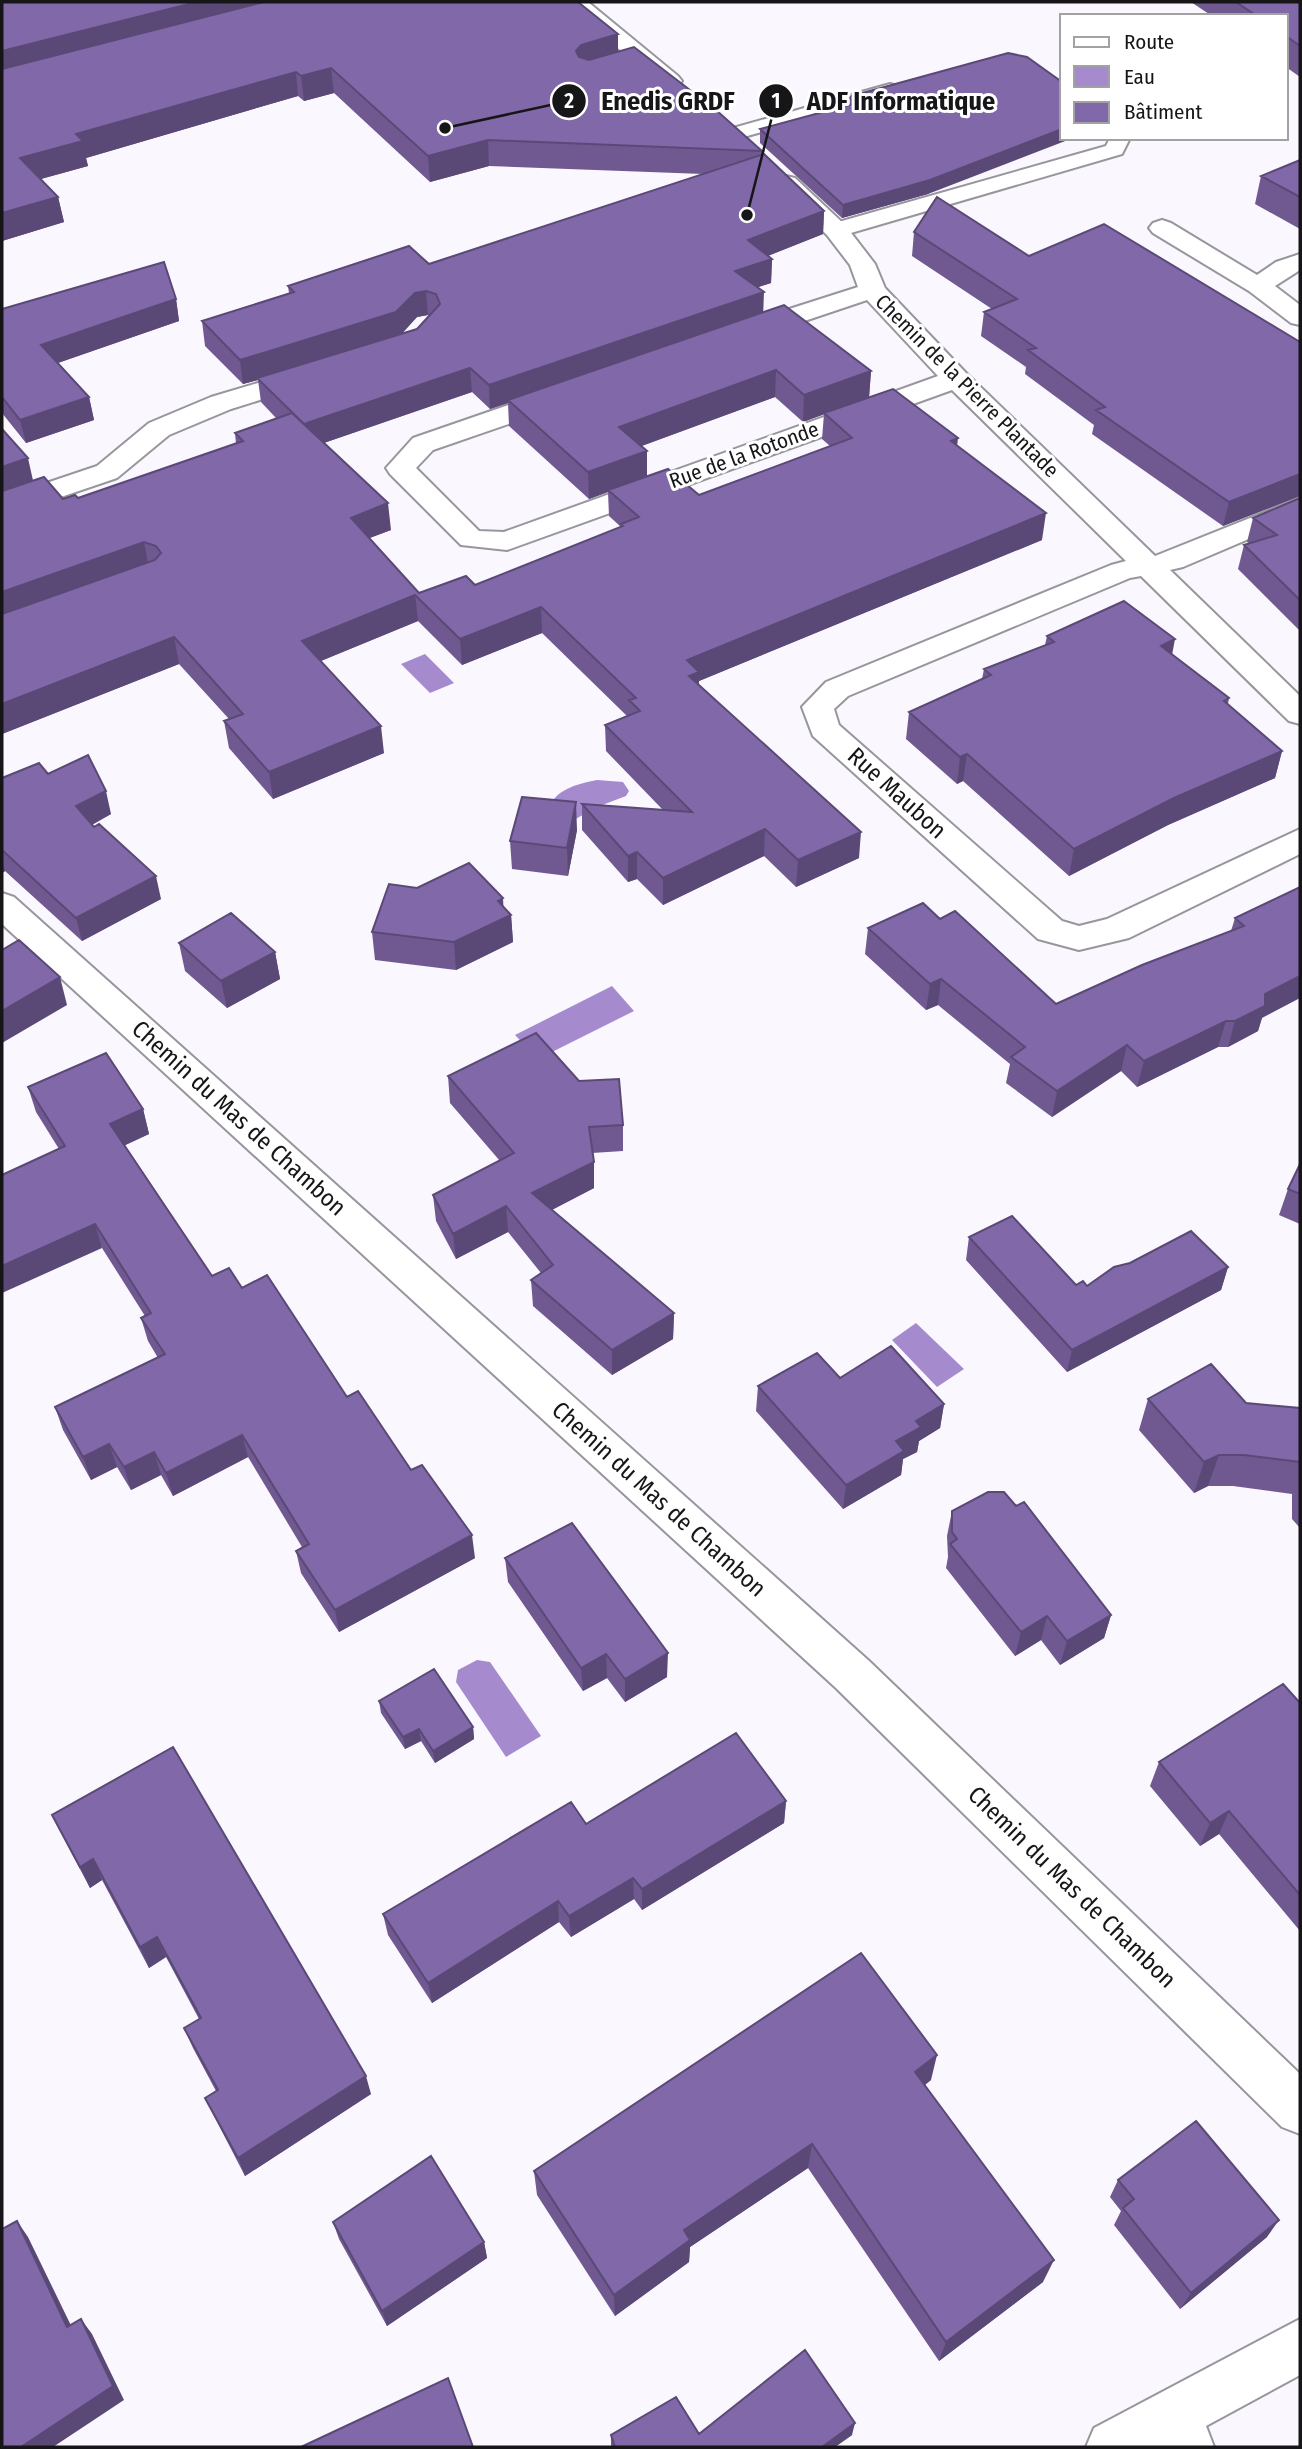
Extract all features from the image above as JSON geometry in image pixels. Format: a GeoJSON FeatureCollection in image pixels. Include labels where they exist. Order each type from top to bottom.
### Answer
{"type":"FeatureCollection","features":[{"type":"Feature","properties":{"kind":"street","name":"Chemin de la Pierre Plantade"},"geometry":{"type":"LineString","coordinates":[[575,2],[634,63],[733,134],[836,230],[862,264],[873,291],[956,379],[1145,566],[1300,713]]}},
{"type":"Feature","properties":{"kind":"street"},"geometry":{"type":"LineString","coordinates":[[1162,228],[1258,286],[1300,317]]}},
{"type":"Feature","properties":{"kind":"street"},"geometry":{"type":"LineString","coordinates":[[1258,286],[1285,267],[1300,262]]}},
{"type":"Feature","properties":{"kind":"street"},"geometry":{"type":"LineString","coordinates":[[721,341],[851,296],[873,291]]}},
{"type":"Feature","properties":{"kind":"street"},"geometry":{"type":"LineString","coordinates":[[2,508],[107,472],[159,429],[221,403],[334,368]]}},
{"type":"Feature","properties":{"kind":"street","name":"Rue de la Rotonde"},"geometry":{"type":"LineString","coordinates":[[578,390],[423,444],[400,468],[471,539],[507,541],[956,379]]}},
{"type":"Feature","properties":{"kind":"street"},"geometry":{"type":"LineString","coordinates":[[1145,566],[1173,561],[1300,507]]}},
{"type":"Feature","properties":{"kind":"street","name":"Rue Maubon"},"geometry":{"type":"LineString","coordinates":[[1145,566],[1122,571],[837,689],[818,707],[824,729],[1051,930],[1079,938],[1117,929],[1300,840]]}},
{"type":"Feature","properties":{"kind":"street","name":"Chemin du Mas de Chambon"},"geometry":{"type":"LineString","coordinates":[[2,905],[852,1674],[1300,2109]]}},
{"type":"Feature","properties":{"kind":"street"},"geometry":{"type":"LineString","coordinates":[[1113,2447],[1178,2431],[1300,2346]]}},
{"type":"Feature","properties":{"kind":"lane"},"geometry":{"type":"LineString","coordinates":[[733,134],[912,84]]}},
{"type":"Feature","properties":{"kind":"lane"},"geometry":{"type":"LineString","coordinates":[[836,230],[1115,150],[1119,140]]}},
{"type":"Feature","properties":{"kind":"water"},"geometry":{"type":"Polygon","coordinates":[[[425,654],[454,683],[430,693],[401,664],[425,654]]]}},
{"type":"Feature","properties":{"kind":"water"},"geometry":{"type":"Polygon","coordinates":[[[597,780],[623,782],[629,791],[626,796],[597,807],[572,821],[549,807],[563,791],[597,780]]]}},
{"type":"Feature","properties":{"kind":"water"},"geometry":{"type":"Polygon","coordinates":[[[612,986],[634,1011],[538,1059],[515,1035],[612,986]]]}},
{"type":"Feature","properties":{"kind":"water"},"geometry":{"type":"Polygon","coordinates":[[[916,1323],[964,1369],[937,1387],[892,1340],[916,1323]]]}},
{"type":"Feature","properties":{"kind":"water"},"geometry":{"type":"Polygon","coordinates":[[[477,1660],[490,1662],[541,1736],[506,1757],[456,1682],[458,1670],[477,1660]]]}},
{"type":"Feature","properties":{"kind":"building"},"geometry":{"type":"Polygon","coordinates":[[[2,2],[197,2],[2,51],[2,2]]]}},
{"type":"Feature","properties":{"kind":"building"},"geometry":{"type":"Polygon","coordinates":[[[264,2],[578,2],[618,34],[581,45],[576,51],[579,57],[589,60],[634,47],[716,110],[762,151],[488,140],[428,156],[331,68],[301,76],[296,72],[76,134],[83,141],[20,158],[58,197],[2,213],[2,69],[264,2]]]}},
{"type":"Feature","properties":{"kind":"building"},"geometry":{"type":"Polygon","coordinates":[[[1236,2],[1300,2],[1300,46],[1288,37],[1288,14],[1254,14],[1236,2]]]}},
{"type":"Feature","properties":{"kind":"building"},"geometry":{"type":"Polygon","coordinates":[[[1008,53],[1027,57],[1060,81],[1060,130],[930,180],[843,205],[760,129],[856,103],[848,97],[1008,53]]]}},
{"type":"Feature","properties":{"kind":"building"},"geometry":{"type":"Polygon","coordinates":[[[764,154],[824,211],[748,240],[772,259],[735,271],[764,292],[489,385],[470,368],[304,424],[257,378],[417,329],[440,304],[436,294],[426,291],[415,293],[396,312],[240,360],[202,321],[294,292],[288,286],[409,246],[429,264],[764,154]]]}},
{"type":"Feature","properties":{"kind":"building"},"geometry":{"type":"Polygon","coordinates":[[[1300,160],[1300,197],[1261,176],[1300,160]]]}},
{"type":"Feature","properties":{"kind":"building"},"geometry":{"type":"Polygon","coordinates":[[[937,197],[1029,256],[1104,224],[1300,342],[1300,474],[1229,502],[1096,410],[1105,407],[1028,350],[1036,348],[984,312],[1017,299],[914,232],[937,197]]]}},
{"type":"Feature","properties":{"kind":"building"},"geometry":{"type":"Polygon","coordinates":[[[164,262],[176,299],[41,345],[89,397],[20,420],[2,397],[2,309],[164,262]]]}},
{"type":"Feature","properties":{"kind":"building"},"geometry":{"type":"Polygon","coordinates":[[[784,305],[871,371],[804,395],[776,370],[619,427],[647,451],[588,472],[508,400],[784,305]]]}},
{"type":"Feature","properties":{"kind":"building"},"geometry":{"type":"Polygon","coordinates":[[[893,389],[958,438],[951,441],[1046,513],[687,660],[699,672],[689,676],[861,832],[798,860],[765,829],[663,878],[637,852],[628,856],[582,804],[692,812],[605,725],[640,711],[629,700],[636,698],[541,607],[460,639],[415,595],[302,641],[381,726],[269,772],[224,721],[243,714],[174,637],[2,704],[2,614],[155,560],[161,553],[156,546],[144,542],[2,592],[2,491],[44,477],[63,499],[75,495],[78,498],[243,441],[235,433],[292,413],[388,503],[351,518],[419,593],[466,576],[475,585],[623,526],[621,524],[639,517],[608,490],[668,469],[699,495],[852,438],[824,413],[893,389]]]}},
{"type":"Feature","properties":{"kind":"building"},"geometry":{"type":"Polygon","coordinates":[[[2,429],[28,458],[2,467],[2,429]]]}},
{"type":"Feature","properties":{"kind":"building"},"geometry":{"type":"Polygon","coordinates":[[[1300,498],[1300,600],[1244,545],[1277,535],[1253,518],[1300,498]]]}},
{"type":"Feature","properties":{"kind":"building"},"geometry":{"type":"Polygon","coordinates":[[[1124,601],[1175,639],[1161,646],[1229,698],[1224,701],[1282,751],[1174,798],[1074,849],[967,754],[960,757],[909,712],[991,675],[984,669],[1054,642],[1047,636],[1124,601]]]}},
{"type":"Feature","properties":{"kind":"building"},"geometry":{"type":"Polygon","coordinates":[[[88,755],[106,791],[76,806],[94,827],[99,824],[156,876],[76,918],[2,850],[2,778],[39,763],[48,774],[88,755]]]}},
{"type":"Feature","properties":{"kind":"building"},"geometry":{"type":"Polygon","coordinates":[[[522,797],[576,802],[567,848],[510,841],[522,797]]]}},
{"type":"Feature","properties":{"kind":"building"},"geometry":{"type":"Polygon","coordinates":[[[469,863],[503,898],[498,901],[511,915],[454,942],[372,932],[389,884],[417,888],[469,863]]]}},
{"type":"Feature","properties":{"kind":"building"},"geometry":{"type":"Polygon","coordinates":[[[1300,887],[1300,976],[1265,994],[1265,1006],[1235,1021],[1226,1021],[1144,1061],[1127,1045],[1057,1091],[1011,1057],[1025,1047],[941,979],[930,984],[868,928],[923,903],[940,919],[955,911],[1056,1004],[1142,965],[1244,926],[1235,918],[1300,887]]]}},
{"type":"Feature","properties":{"kind":"building"},"geometry":{"type":"Polygon","coordinates":[[[231,913],[275,952],[221,981],[179,943],[231,913]]]}},
{"type":"Feature","properties":{"kind":"building"},"geometry":{"type":"Polygon","coordinates":[[[19,940],[60,977],[2,1011],[2,950],[19,940]]]}},
{"type":"Feature","properties":{"kind":"building"},"geometry":{"type":"Polygon","coordinates":[[[536,1033],[579,1081],[619,1079],[623,1125],[589,1127],[594,1162],[532,1193],[674,1313],[612,1350],[531,1280],[553,1265],[506,1206],[453,1234],[433,1195],[514,1153],[448,1076],[536,1033]]]}},
{"type":"Feature","properties":{"kind":"building"},"geometry":{"type":"Polygon","coordinates":[[[106,1053],[143,1109],[110,1124],[212,1276],[229,1268],[242,1288],[267,1275],[347,1397],[358,1391],[411,1470],[422,1465],[472,1535],[335,1610],[296,1551],[309,1544],[242,1435],[166,1473],[154,1452],[124,1467],[109,1444],[83,1457],[55,1407],[165,1354],[141,1318],[151,1313],[95,1224],[2,1266],[2,1175],[65,1146],[28,1087],[106,1053]]]}},
{"type":"Feature","properties":{"kind":"building"},"geometry":{"type":"Polygon","coordinates":[[[1300,1164],[1300,1194],[1288,1189],[1300,1164]]]}},
{"type":"Feature","properties":{"kind":"building"},"geometry":{"type":"Polygon","coordinates":[[[1012,1216],[1076,1285],[1083,1281],[1087,1286],[1114,1267],[1130,1263],[1191,1231],[1228,1267],[1072,1350],[969,1237],[1012,1216]]]}},
{"type":"Feature","properties":{"kind":"building"},"geometry":{"type":"Polygon","coordinates":[[[891,1346],[944,1404],[916,1421],[921,1427],[896,1441],[904,1451],[846,1485],[758,1386],[817,1353],[840,1378],[891,1346]]]}},
{"type":"Feature","properties":{"kind":"building"},"geometry":{"type":"Polygon","coordinates":[[[1211,1364],[1246,1403],[1300,1408],[1300,1462],[1244,1455],[1219,1455],[1204,1462],[1148,1399],[1211,1364]]]}},
{"type":"Feature","properties":{"kind":"building"},"geometry":{"type":"Polygon","coordinates":[[[988,1492],[1004,1492],[1016,1506],[1024,1502],[1111,1615],[1067,1641],[1047,1616],[1021,1632],[950,1544],[957,1539],[952,1532],[952,1511],[988,1492]]]}},
{"type":"Feature","properties":{"kind":"building"},"geometry":{"type":"Polygon","coordinates":[[[572,1523],[668,1653],[625,1679],[606,1654],[581,1668],[505,1558],[572,1523]]]}},
{"type":"Feature","properties":{"kind":"building"},"geometry":{"type":"Polygon","coordinates":[[[434,1669],[473,1727],[433,1751],[419,1729],[403,1737],[379,1701],[434,1669]]]}},
{"type":"Feature","properties":{"kind":"building"},"geometry":{"type":"Polygon","coordinates":[[[1283,1684],[1300,1703],[1300,1895],[1229,1811],[1210,1823],[1159,1762],[1283,1684]]]}},
{"type":"Feature","properties":{"kind":"building"},"geometry":{"type":"Polygon","coordinates":[[[736,1733],[786,1801],[642,1889],[633,1878],[569,1916],[558,1901],[428,1983],[383,1914],[571,1802],[586,1824],[736,1733]]]}},
{"type":"Feature","properties":{"kind":"building"},"geometry":{"type":"Polygon","coordinates":[[[173,1747],[366,2076],[238,2158],[205,2098],[218,2090],[184,2028],[201,2018],[157,1937],[140,1947],[93,1859],[80,1867],[52,1815],[173,1747]]]}},
{"type":"Feature","properties":{"kind":"building"},"geometry":{"type":"Polygon","coordinates":[[[861,1953],[937,2055],[915,2072],[1054,2260],[946,2342],[812,2144],[684,2230],[690,2240],[614,2295],[534,2171],[861,1953]]]}},
{"type":"Feature","properties":{"kind":"building"},"geometry":{"type":"Polygon","coordinates":[[[1196,2121],[1279,2220],[1191,2293],[1123,2208],[1134,2199],[1118,2180],[1196,2121]]]}},
{"type":"Feature","properties":{"kind":"building"},"geometry":{"type":"Polygon","coordinates":[[[431,2156],[484,2242],[382,2311],[333,2222],[431,2156]]]}},
{"type":"Feature","properties":{"kind":"building"},"geometry":{"type":"Polygon","coordinates":[[[17,2221],[67,2327],[81,2319],[113,2386],[21,2447],[2,2447],[2,2229],[17,2221]]]}},
{"type":"Feature","properties":{"kind":"building"},"geometry":{"type":"Polygon","coordinates":[[[805,2350],[855,2423],[822,2447],[615,2447],[611,2435],[676,2397],[699,2434],[805,2350]]]}},
{"type":"Feature","properties":{"kind":"building"},"geometry":{"type":"Polygon","coordinates":[[[448,2378],[473,2447],[301,2447],[448,2378]]]}},
{"type":"Feature","properties":{"kind":"place","name":"Enedis GRDF"},"geometry":{"type":"Point","coordinates":[445,128]}},
{"type":"Feature","properties":{"kind":"place","name":"ADF Informatique"},"geometry":{"type":"Point","coordinates":[747,215]}}]}
